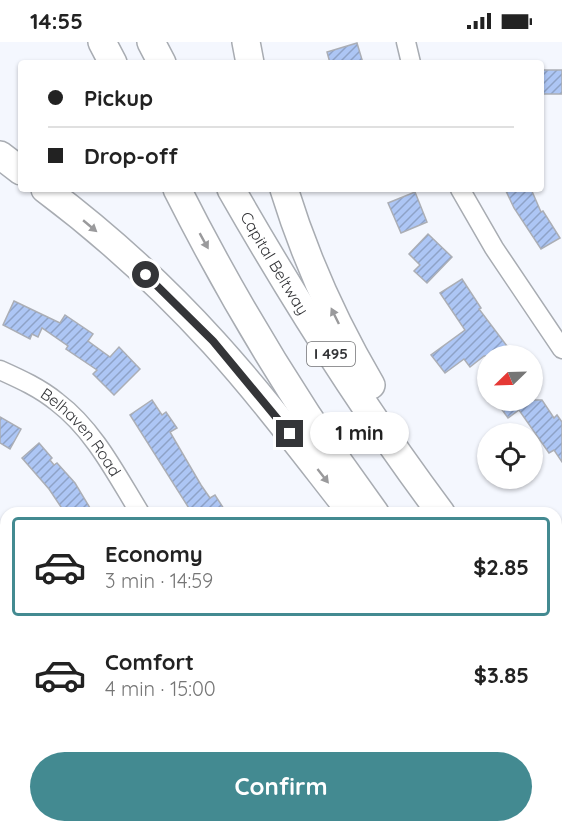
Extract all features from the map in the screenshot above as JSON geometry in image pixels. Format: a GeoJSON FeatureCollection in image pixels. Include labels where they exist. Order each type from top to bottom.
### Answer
{"type":"FeatureCollection","features":[{"type":"Feature","properties":{"kind":"highway"},"geometry":{"type":"LineString","coordinates":[[102,42],[111,60]]}},
{"type":"Feature","properties":{"kind":"highway"},"geometry":{"type":"LineString","coordinates":[[151,42],[160,60]]}},
{"type":"Feature","properties":{"kind":"highway"},"geometry":{"type":"LineString","coordinates":[[246,42],[249,60]]}},
{"type":"Feature","properties":{"kind":"highway"},"geometry":{"type":"LineString","coordinates":[[0,155],[18,169]]}},
{"type":"Feature","properties":{"kind":"highway"},"geometry":{"type":"LineString","coordinates":[[49,192],[111,243],[213,341],[347,507]]}},
{"type":"Feature","properties":{"kind":"highway"},"geometry":{"type":"LineString","coordinates":[[179,192],[250,324],[311,421],[371,507]]}},
{"type":"Feature","properties":{"kind":"highway","name":"Capital Beltway"},"geometry":{"type":"LineString","coordinates":[[233,192],[356,393],[437,507]]}},
{"type":"Feature","properties":{"kind":"highway"},"geometry":{"type":"LineString","coordinates":[[285,192],[305,250],[333,314],[358,363],[443,507]]}},
{"type":"Feature","properties":{"kind":"street"},"geometry":{"type":"LineString","coordinates":[[406,42],[410,60]]}},
{"type":"Feature","properties":{"kind":"street"},"geometry":{"type":"LineString","coordinates":[[462,192],[494,248],[562,348]]}},
{"type":"Feature","properties":{"kind":"street","name":"Belhaven Road"},"geometry":{"type":"LineString","coordinates":[[0,370],[23,380],[57,402],[93,438],[136,507]]}},
{"type":"Feature","properties":{"kind":"building"},"geometry":{"type":"Polygon","coordinates":[[[357,43],[362,60],[329,60],[327,52],[357,43]]]}},
{"type":"Feature","properties":{"kind":"building"},"geometry":{"type":"Polygon","coordinates":[[[544,70],[562,70],[562,94],[544,94],[544,70]]]}},
{"type":"Feature","properties":{"kind":"building"},"geometry":{"type":"Polygon","coordinates":[[[415,192],[427,222],[401,233],[388,203],[415,192]]]}},
{"type":"Feature","properties":{"kind":"building"},"geometry":{"type":"Polygon","coordinates":[[[506,192],[532,192],[541,212],[543,211],[560,238],[541,249],[514,208],[506,192]]]}},
{"type":"Feature","properties":{"kind":"building"},"geometry":{"type":"Polygon","coordinates":[[[428,234],[452,257],[427,283],[414,271],[420,265],[409,254],[428,234]]]}},
{"type":"Feature","properties":{"kind":"building"},"geometry":{"type":"Polygon","coordinates":[[[462,279],[481,308],[479,309],[506,345],[477,345],[477,362],[470,367],[464,359],[445,373],[431,355],[465,330],[440,293],[462,279]]]}},
{"type":"Feature","properties":{"kind":"building"},"geometry":{"type":"Polygon","coordinates":[[[14,301],[60,323],[65,315],[93,334],[88,341],[110,357],[119,347],[140,369],[114,395],[93,374],[97,370],[66,349],[68,346],[42,328],[38,337],[32,334],[30,339],[3,325],[14,301]]]}},
{"type":"Feature","properties":{"kind":"building"},"geometry":{"type":"Polygon","coordinates":[[[152,400],[162,415],[166,412],[177,428],[170,432],[201,485],[210,498],[215,495],[223,507],[188,507],[130,415],[152,400]]]}},
{"type":"Feature","properties":{"kind":"building"},"geometry":{"type":"Polygon","coordinates":[[[543,402],[554,418],[557,415],[562,422],[562,462],[554,450],[549,453],[543,444],[543,423],[528,423],[520,411],[543,411],[543,402]]]}},
{"type":"Feature","properties":{"kind":"building"},"geometry":{"type":"Polygon","coordinates":[[[503,411],[518,411],[508,418],[503,411]]]}},
{"type":"Feature","properties":{"kind":"building"},"geometry":{"type":"Polygon","coordinates":[[[0,417],[21,429],[10,449],[0,443],[0,417]]]}},
{"type":"Feature","properties":{"kind":"building"},"geometry":{"type":"Polygon","coordinates":[[[39,443],[52,458],[50,460],[54,465],[57,463],[75,483],[89,507],[61,507],[49,489],[22,458],[39,443]]]}},
{"type":"Feature","properties":{"kind":"route"},"geometry":{"type":"LineString","coordinates":[[146,275],[213,341],[290,434]]}}]}
